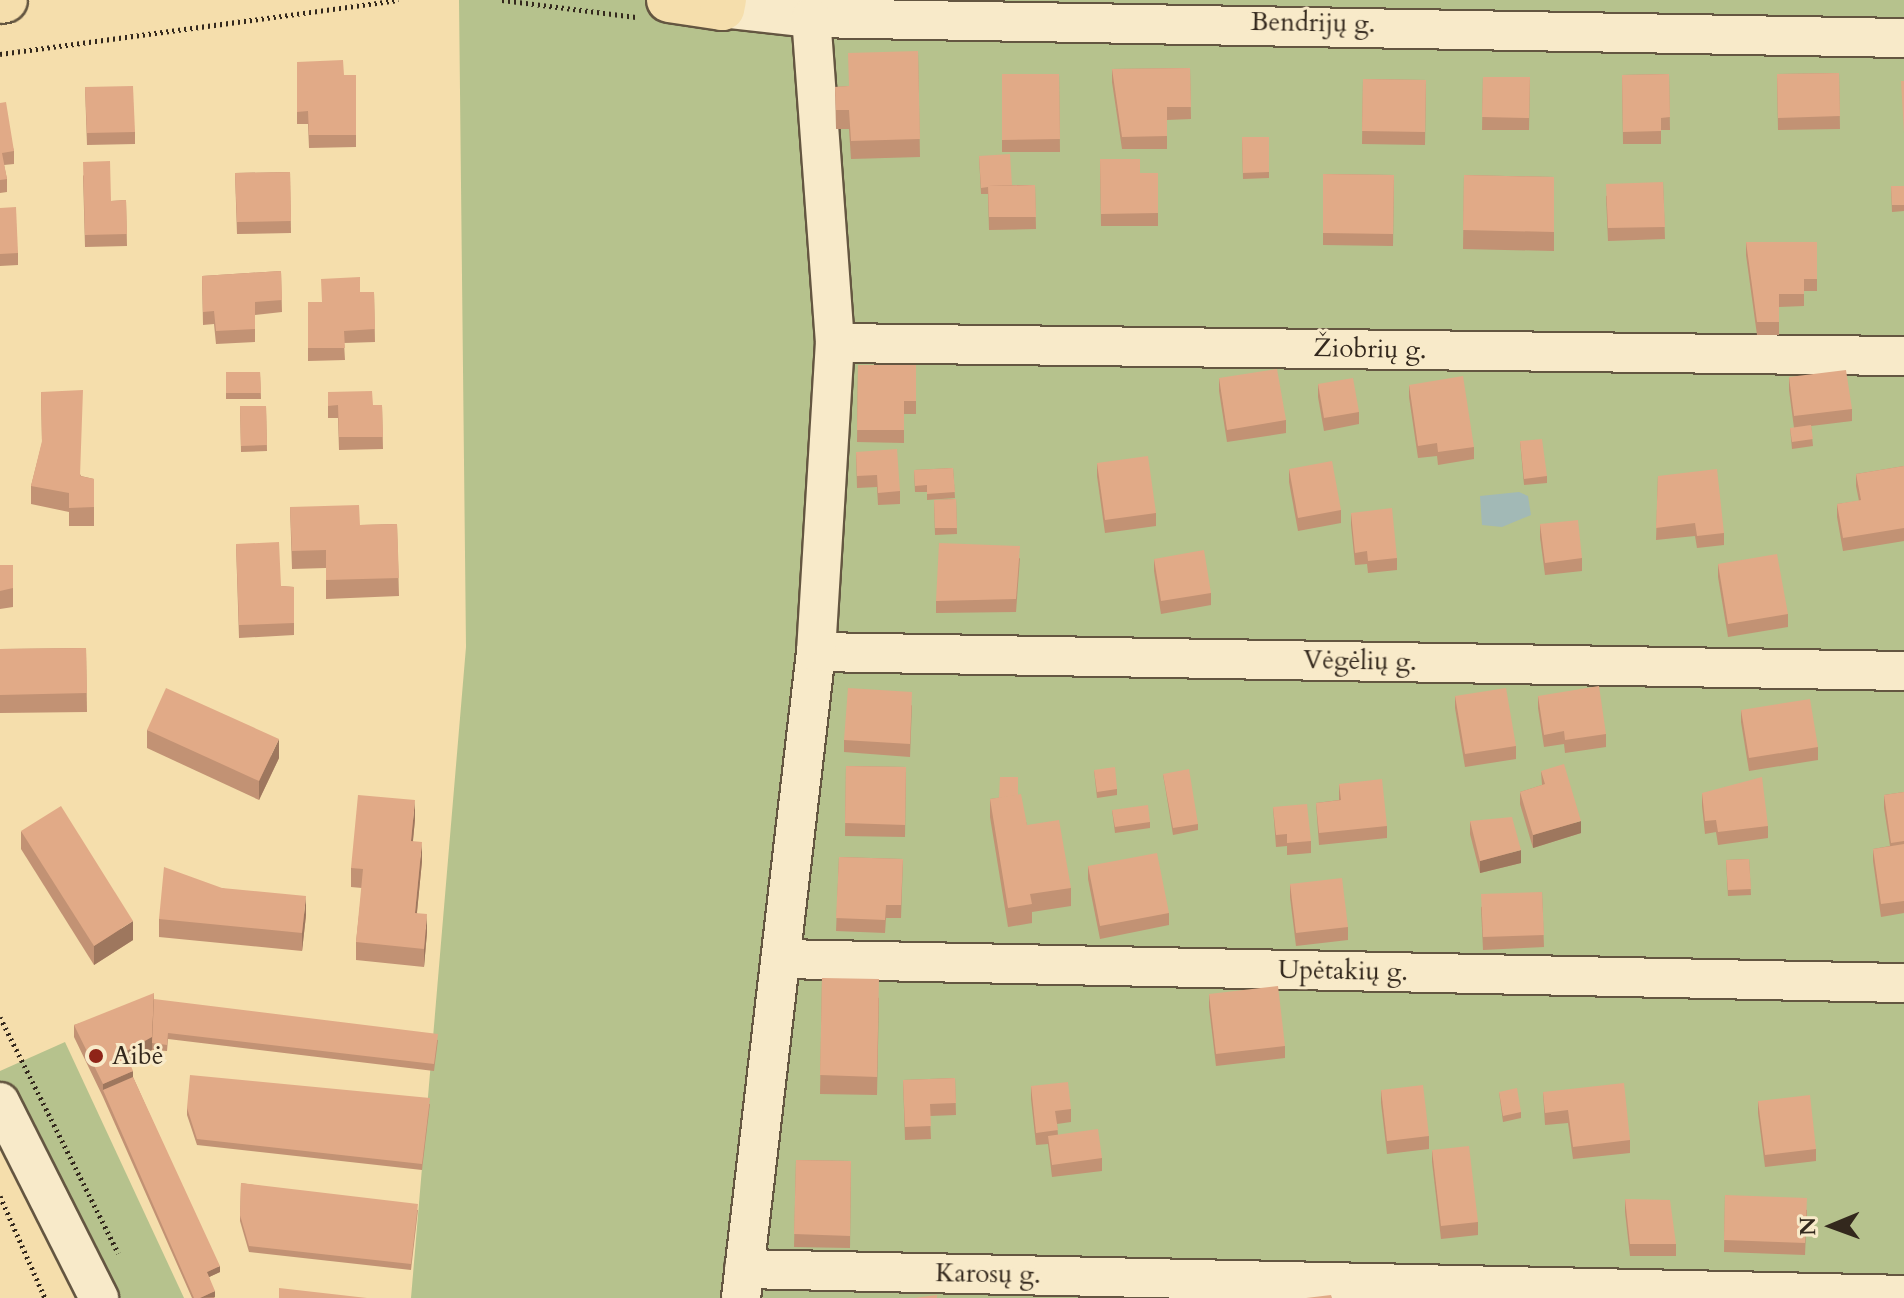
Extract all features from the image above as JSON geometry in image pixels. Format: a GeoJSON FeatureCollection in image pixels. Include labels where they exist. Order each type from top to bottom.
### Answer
{"type":"FeatureCollection","features":[{"type":"Feature","properties":{"kind":"main road"},"geometry":{"type":"LineString","coordinates":[[669,0],[723,4]]}},
{"type":"Feature","properties":{"kind":"street","name":"Bendrijų g."},"geometry":{"type":"LineString","coordinates":[[723,4],[811,18],[869,9],[1904,38]]}},
{"type":"Feature","properties":{"kind":"street"},"geometry":{"type":"LineString","coordinates":[[743,1283],[816,652],[835,343],[811,18]]}},
{"type":"Feature","properties":{"kind":"street","name":"Žiobrių g."},"geometry":{"type":"LineString","coordinates":[[835,343],[1904,356]]}},
{"type":"Feature","properties":{"kind":"street","name":"Vėgėlių g."},"geometry":{"type":"LineString","coordinates":[[816,652],[1904,671]]}},
{"type":"Feature","properties":{"kind":"street","name":"Upėtakių g."},"geometry":{"type":"LineString","coordinates":[[782,959],[1904,983]]}},
{"type":"Feature","properties":{"kind":"street"},"geometry":{"type":"LineString","coordinates":[[0,1102],[99,1298]]}},
{"type":"Feature","properties":{"kind":"street","name":"Karosų g."},"geometry":{"type":"LineString","coordinates":[[743,1283],[1904,1295]]}},
{"type":"Feature","properties":{"kind":"path"},"geometry":{"type":"LineString","coordinates":[[0,54],[398,0]]}},
{"type":"Feature","properties":{"kind":"path"},"geometry":{"type":"LineString","coordinates":[[0,1017],[51,1106],[121,1258]]}},
{"type":"Feature","properties":{"kind":"path"},"geometry":{"type":"LineString","coordinates":[[0,1196],[45,1298]]}},
{"type":"Feature","properties":{"kind":"green space"},"geometry":{"type":"Polygon","coordinates":[[[459,0],[1904,0],[1904,1298],[411,1298],[466,647],[459,0]]]}},
{"type":"Feature","properties":{"kind":"green space"},"geometry":{"type":"Polygon","coordinates":[[[65,1042],[184,1298],[99,1298],[0,1102],[0,1071],[65,1042]]]}},
{"type":"Feature","properties":{"kind":"water"},"geometry":{"type":"Polygon","coordinates":[[[1519,492],[1528,496],[1531,515],[1502,527],[1482,525],[1480,496],[1519,492]]]}},
{"type":"Feature","properties":{"kind":"building"},"geometry":{"type":"Polygon","coordinates":[[[918,51],[920,139],[851,141],[849,110],[836,110],[835,87],[849,86],[848,53],[918,51]]]}},
{"type":"Feature","properties":{"kind":"building"},"geometry":{"type":"Polygon","coordinates":[[[343,60],[344,75],[356,75],[356,135],[309,135],[308,111],[297,112],[297,62],[343,60]]]}},
{"type":"Feature","properties":{"kind":"building"},"geometry":{"type":"Polygon","coordinates":[[[1190,68],[1191,107],[1167,107],[1167,136],[1122,137],[1112,69],[1190,68]]]}},
{"type":"Feature","properties":{"kind":"building"},"geometry":{"type":"Polygon","coordinates":[[[1839,73],[1840,116],[1778,118],[1777,74],[1839,73]]]}},
{"type":"Feature","properties":{"kind":"building"},"geometry":{"type":"Polygon","coordinates":[[[1002,74],[1059,74],[1060,139],[1002,140],[1002,74]]]}},
{"type":"Feature","properties":{"kind":"building"},"geometry":{"type":"Polygon","coordinates":[[[1669,74],[1670,117],[1661,118],[1661,131],[1623,132],[1622,75],[1669,74]]]}},
{"type":"Feature","properties":{"kind":"building"},"geometry":{"type":"Polygon","coordinates":[[[1483,77],[1530,77],[1529,118],[1482,117],[1483,77]]]}},
{"type":"Feature","properties":{"kind":"building"},"geometry":{"type":"Polygon","coordinates":[[[1363,79],[1426,80],[1425,132],[1362,131],[1363,79]]]}},
{"type":"Feature","properties":{"kind":"building"},"geometry":{"type":"Polygon","coordinates":[[[1901,81],[1904,81],[1904,133],[1901,81]]]}},
{"type":"Feature","properties":{"kind":"building"},"geometry":{"type":"Polygon","coordinates":[[[133,86],[135,132],[87,133],[85,87],[133,86]]]}},
{"type":"Feature","properties":{"kind":"building"},"geometry":{"type":"Polygon","coordinates":[[[6,102],[14,151],[2,153],[7,179],[0,180],[0,103],[6,102]]]}},
{"type":"Feature","properties":{"kind":"building"},"geometry":{"type":"Polygon","coordinates":[[[1242,137],[1269,137],[1269,172],[1243,173],[1242,137]]]}},
{"type":"Feature","properties":{"kind":"building"},"geometry":{"type":"Polygon","coordinates":[[[1010,154],[1012,185],[981,188],[979,156],[1010,154]]]}},
{"type":"Feature","properties":{"kind":"building"},"geometry":{"type":"Polygon","coordinates":[[[1100,159],[1140,159],[1140,173],[1158,173],[1158,213],[1101,214],[1100,159]]]}},
{"type":"Feature","properties":{"kind":"building"},"geometry":{"type":"Polygon","coordinates":[[[110,161],[111,201],[126,200],[127,234],[85,235],[83,162],[110,161]]]}},
{"type":"Feature","properties":{"kind":"building"},"geometry":{"type":"Polygon","coordinates":[[[290,172],[291,221],[237,222],[235,173],[290,172]]]}},
{"type":"Feature","properties":{"kind":"building"},"geometry":{"type":"Polygon","coordinates":[[[1323,174],[1394,175],[1393,234],[1323,233],[1323,174]]]}},
{"type":"Feature","properties":{"kind":"building"},"geometry":{"type":"Polygon","coordinates":[[[1464,175],[1554,177],[1554,232],[1463,230],[1464,175]]]}},
{"type":"Feature","properties":{"kind":"building"},"geometry":{"type":"Polygon","coordinates":[[[1663,182],[1665,227],[1608,228],[1606,184],[1663,182]]]}},
{"type":"Feature","properties":{"kind":"building"},"geometry":{"type":"Polygon","coordinates":[[[1035,185],[1036,217],[989,217],[988,186],[1035,185]]]}},
{"type":"Feature","properties":{"kind":"building"},"geometry":{"type":"Polygon","coordinates":[[[1891,186],[1904,186],[1904,205],[1892,205],[1891,186]]]}},
{"type":"Feature","properties":{"kind":"building"},"geometry":{"type":"Polygon","coordinates":[[[16,207],[18,253],[0,254],[0,208],[16,207]]]}},
{"type":"Feature","properties":{"kind":"building"},"geometry":{"type":"Polygon","coordinates":[[[1746,242],[1817,242],[1817,279],[1804,279],[1804,294],[1779,294],[1779,322],[1757,322],[1746,242]]]}},
{"type":"Feature","properties":{"kind":"building"},"geometry":{"type":"Polygon","coordinates":[[[281,271],[282,300],[255,302],[255,329],[216,331],[214,311],[203,312],[202,276],[281,271]]]}},
{"type":"Feature","properties":{"kind":"building"},"geometry":{"type":"Polygon","coordinates":[[[360,277],[360,292],[374,292],[375,329],[344,331],[345,348],[308,348],[308,302],[322,302],[321,279],[360,277]]]}},
{"type":"Feature","properties":{"kind":"building"},"geometry":{"type":"Polygon","coordinates":[[[858,365],[916,365],[916,401],[904,401],[904,430],[857,430],[858,365]]]}},
{"type":"Feature","properties":{"kind":"building"},"geometry":{"type":"Polygon","coordinates":[[[1277,369],[1286,420],[1227,430],[1219,378],[1277,369]]]}},
{"type":"Feature","properties":{"kind":"building"},"geometry":{"type":"Polygon","coordinates":[[[1846,370],[1852,409],[1794,416],[1789,377],[1846,370]]]}},
{"type":"Feature","properties":{"kind":"building"},"geometry":{"type":"Polygon","coordinates":[[[226,372],[260,372],[261,393],[226,393],[226,372]]]}},
{"type":"Feature","properties":{"kind":"building"},"geometry":{"type":"Polygon","coordinates":[[[1463,376],[1474,447],[1438,452],[1437,443],[1418,446],[1409,385],[1463,376]]]}},
{"type":"Feature","properties":{"kind":"building"},"geometry":{"type":"Polygon","coordinates":[[[1353,378],[1359,412],[1324,418],[1318,384],[1353,378]]]}},
{"type":"Feature","properties":{"kind":"building"},"geometry":{"type":"Polygon","coordinates":[[[83,390],[80,476],[94,479],[94,507],[69,508],[69,493],[31,486],[42,441],[41,392],[83,390]]]}},
{"type":"Feature","properties":{"kind":"building"},"geometry":{"type":"Polygon","coordinates":[[[372,391],[373,405],[382,405],[383,437],[339,437],[338,405],[328,406],[328,392],[372,391]]]}},
{"type":"Feature","properties":{"kind":"building"},"geometry":{"type":"Polygon","coordinates":[[[240,406],[266,406],[267,445],[241,446],[240,406]]]}},
{"type":"Feature","properties":{"kind":"building"},"geometry":{"type":"Polygon","coordinates":[[[1811,425],[1813,439],[1792,442],[1790,428],[1811,425]]]}},
{"type":"Feature","properties":{"kind":"building"},"geometry":{"type":"Polygon","coordinates":[[[1542,439],[1547,476],[1524,479],[1520,441],[1542,439]]]}},
{"type":"Feature","properties":{"kind":"building"},"geometry":{"type":"Polygon","coordinates":[[[897,449],[900,491],[878,493],[877,475],[857,476],[856,452],[897,449]]]}},
{"type":"Feature","properties":{"kind":"building"},"geometry":{"type":"Polygon","coordinates":[[[1148,456],[1156,513],[1105,520],[1097,463],[1148,456]]]}},
{"type":"Feature","properties":{"kind":"building"},"geometry":{"type":"Polygon","coordinates":[[[1332,461],[1341,510],[1298,518],[1289,469],[1332,461]]]}},
{"type":"Feature","properties":{"kind":"building"},"geometry":{"type":"Polygon","coordinates":[[[1904,466],[1904,528],[1843,538],[1837,504],[1861,500],[1856,474],[1904,466]]]}},
{"type":"Feature","properties":{"kind":"building"},"geometry":{"type":"Polygon","coordinates":[[[953,468],[955,492],[927,494],[927,485],[915,486],[914,470],[953,468]]]}},
{"type":"Feature","properties":{"kind":"building"},"geometry":{"type":"Polygon","coordinates":[[[1717,469],[1724,533],[1697,536],[1695,523],[1656,528],[1658,476],[1717,469]]]}},
{"type":"Feature","properties":{"kind":"building"},"geometry":{"type":"Polygon","coordinates":[[[956,499],[957,528],[935,528],[934,500],[956,499]]]}},
{"type":"Feature","properties":{"kind":"building"},"geometry":{"type":"Polygon","coordinates":[[[359,505],[360,525],[397,524],[399,578],[326,580],[326,550],[292,551],[290,507],[359,505]]]}},
{"type":"Feature","properties":{"kind":"building"},"geometry":{"type":"Polygon","coordinates":[[[1392,508],[1397,558],[1368,561],[1367,551],[1355,553],[1351,513],[1392,508]]]}},
{"type":"Feature","properties":{"kind":"building"},"geometry":{"type":"Polygon","coordinates":[[[1578,520],[1582,558],[1545,563],[1540,524],[1578,520]]]}},
{"type":"Feature","properties":{"kind":"building"},"geometry":{"type":"Polygon","coordinates":[[[279,542],[281,586],[294,587],[294,623],[239,625],[236,544],[279,542]]]}},
{"type":"Feature","properties":{"kind":"building"},"geometry":{"type":"Polygon","coordinates":[[[939,543],[1020,546],[1016,599],[936,601],[939,543]]]}},
{"type":"Feature","properties":{"kind":"building"},"geometry":{"type":"Polygon","coordinates":[[[1204,550],[1211,593],[1161,601],[1154,559],[1204,550]]]}},
{"type":"Feature","properties":{"kind":"building"},"geometry":{"type":"Polygon","coordinates":[[[1777,554],[1788,614],[1728,624],[1718,564],[1777,554]]]}},
{"type":"Feature","properties":{"kind":"building"},"geometry":{"type":"Polygon","coordinates":[[[0,565],[13,565],[13,588],[0,591],[0,565]]]}},
{"type":"Feature","properties":{"kind":"building"},"geometry":{"type":"Polygon","coordinates":[[[86,648],[87,693],[0,695],[0,649],[86,648]]]}},
{"type":"Feature","properties":{"kind":"building"},"geometry":{"type":"Polygon","coordinates":[[[1599,686],[1606,734],[1565,740],[1564,731],[1544,735],[1538,696],[1599,686]]]}},
{"type":"Feature","properties":{"kind":"building"},"geometry":{"type":"Polygon","coordinates":[[[166,688],[279,739],[259,781],[147,730],[166,688]]]}},
{"type":"Feature","properties":{"kind":"building"},"geometry":{"type":"Polygon","coordinates":[[[848,688],[912,692],[910,744],[844,740],[848,688]]]}},
{"type":"Feature","properties":{"kind":"building"},"geometry":{"type":"Polygon","coordinates":[[[1506,688],[1516,746],[1465,754],[1455,696],[1506,688]]]}},
{"type":"Feature","properties":{"kind":"building"},"geometry":{"type":"Polygon","coordinates":[[[1810,699],[1818,747],[1749,758],[1741,710],[1810,699]]]}},
{"type":"Feature","properties":{"kind":"building"},"geometry":{"type":"Polygon","coordinates":[[[1564,764],[1581,821],[1533,835],[1520,792],[1545,784],[1541,771],[1564,764]]]}},
{"type":"Feature","properties":{"kind":"building"},"geometry":{"type":"Polygon","coordinates":[[[846,766],[906,767],[905,825],[845,823],[846,766]]]}},
{"type":"Feature","properties":{"kind":"building"},"geometry":{"type":"Polygon","coordinates":[[[1115,767],[1117,789],[1097,792],[1094,770],[1115,767]]]}},
{"type":"Feature","properties":{"kind":"building"},"geometry":{"type":"Polygon","coordinates":[[[1189,769],[1198,824],[1173,828],[1163,774],[1189,769]]]}},
{"type":"Feature","properties":{"kind":"building"},"geometry":{"type":"Polygon","coordinates":[[[1000,777],[1018,777],[1018,795],[999,798],[1000,777]]]}},
{"type":"Feature","properties":{"kind":"building"},"geometry":{"type":"Polygon","coordinates":[[[1762,777],[1768,826],[1718,832],[1716,820],[1705,821],[1702,793],[1762,777]]]}},
{"type":"Feature","properties":{"kind":"building"},"geometry":{"type":"Polygon","coordinates":[[[1382,779],[1387,826],[1319,833],[1316,803],[1341,800],[1339,784],[1382,779]]]}},
{"type":"Feature","properties":{"kind":"building"},"geometry":{"type":"Polygon","coordinates":[[[1904,792],[1904,841],[1891,843],[1884,795],[1904,792]]]}},
{"type":"Feature","properties":{"kind":"building"},"geometry":{"type":"Polygon","coordinates":[[[1021,794],[1027,825],[1059,820],[1071,888],[1030,894],[1032,904],[1008,908],[990,799],[1021,794]]]}},
{"type":"Feature","properties":{"kind":"building"},"geometry":{"type":"Polygon","coordinates":[[[358,795],[415,800],[411,841],[422,842],[415,913],[427,914],[424,949],[356,942],[363,869],[351,868],[358,795]]]}},
{"type":"Feature","properties":{"kind":"building"},"geometry":{"type":"Polygon","coordinates":[[[1307,804],[1311,841],[1287,843],[1287,834],[1276,835],[1273,807],[1307,804]]]}},
{"type":"Feature","properties":{"kind":"building"},"geometry":{"type":"Polygon","coordinates":[[[1148,805],[1150,822],[1115,827],[1112,810],[1148,805]]]}},
{"type":"Feature","properties":{"kind":"building"},"geometry":{"type":"Polygon","coordinates":[[[61,806],[133,921],[94,946],[21,831],[61,806]]]}},
{"type":"Feature","properties":{"kind":"building"},"geometry":{"type":"Polygon","coordinates":[[[1512,817],[1521,850],[1480,861],[1470,821],[1512,817]]]}},
{"type":"Feature","properties":{"kind":"building"},"geometry":{"type":"Polygon","coordinates":[[[1904,844],[1904,901],[1881,904],[1873,849],[1904,844]]]}},
{"type":"Feature","properties":{"kind":"building"},"geometry":{"type":"Polygon","coordinates":[[[1157,853],[1169,913],[1100,926],[1088,866],[1157,853]]]}},
{"type":"Feature","properties":{"kind":"building"},"geometry":{"type":"Polygon","coordinates":[[[839,857],[903,859],[901,905],[886,905],[885,920],[836,918],[839,857]]]}},
{"type":"Feature","properties":{"kind":"building"},"geometry":{"type":"Polygon","coordinates":[[[1749,859],[1751,889],[1728,890],[1726,860],[1749,859]]]}},
{"type":"Feature","properties":{"kind":"building"},"geometry":{"type":"Polygon","coordinates":[[[164,867],[222,888],[306,896],[302,933],[159,919],[164,867]]]}},
{"type":"Feature","properties":{"kind":"building"},"geometry":{"type":"Polygon","coordinates":[[[1342,878],[1348,927],[1296,933],[1290,884],[1342,878]]]}},
{"type":"Feature","properties":{"kind":"building"},"geometry":{"type":"Polygon","coordinates":[[[1542,892],[1544,935],[1483,937],[1481,894],[1542,892]]]}},
{"type":"Feature","properties":{"kind":"building"},"geometry":{"type":"Polygon","coordinates":[[[822,978],[879,979],[877,1077],[820,1075],[822,978]]]}},
{"type":"Feature","properties":{"kind":"building"},"geometry":{"type":"Polygon","coordinates":[[[1278,986],[1285,1046],[1216,1054],[1209,994],[1278,986]]]}},
{"type":"Feature","properties":{"kind":"building"},"geometry":{"type":"Polygon","coordinates":[[[154,993],[152,1037],[125,1052],[133,1071],[103,1084],[74,1025],[154,993]]]}},
{"type":"Feature","properties":{"kind":"building"},"geometry":{"type":"Polygon","coordinates":[[[154,999],[438,1034],[434,1064],[168,1033],[167,1045],[152,1043],[154,999]]]}},
{"type":"Feature","properties":{"kind":"building"},"geometry":{"type":"Polygon","coordinates":[[[190,1075],[430,1098],[422,1164],[197,1139],[187,1108],[190,1075]]]}},
{"type":"Feature","properties":{"kind":"building"},"geometry":{"type":"Polygon","coordinates":[[[133,1077],[220,1266],[207,1272],[215,1291],[200,1298],[194,1298],[103,1090],[133,1077]]]}},
{"type":"Feature","properties":{"kind":"building"},"geometry":{"type":"Polygon","coordinates":[[[955,1078],[956,1103],[930,1104],[931,1126],[905,1127],[903,1080],[955,1078]]]}},
{"type":"Feature","properties":{"kind":"building"},"geometry":{"type":"Polygon","coordinates":[[[1068,1082],[1071,1109],[1055,1111],[1058,1130],[1036,1133],[1031,1086],[1068,1082]]]}},
{"type":"Feature","properties":{"kind":"building"},"geometry":{"type":"Polygon","coordinates":[[[1624,1083],[1630,1140],[1573,1147],[1568,1110],[1545,1113],[1543,1092],[1624,1083]]]}},
{"type":"Feature","properties":{"kind":"building"},"geometry":{"type":"Polygon","coordinates":[[[1423,1085],[1429,1136],[1387,1141],[1381,1090],[1423,1085]]]}},
{"type":"Feature","properties":{"kind":"building"},"geometry":{"type":"Polygon","coordinates":[[[1517,1088],[1521,1112],[1503,1116],[1499,1092],[1517,1088]]]}},
{"type":"Feature","properties":{"kind":"building"},"geometry":{"type":"Polygon","coordinates":[[[1810,1095],[1816,1149],[1765,1155],[1758,1101],[1810,1095]]]}},
{"type":"Feature","properties":{"kind":"building"},"geometry":{"type":"Polygon","coordinates":[[[1098,1129],[1102,1158],[1052,1165],[1048,1136],[1098,1129]]]}},
{"type":"Feature","properties":{"kind":"building"},"geometry":{"type":"Polygon","coordinates":[[[1469,1146],[1478,1222],[1441,1226],[1432,1150],[1469,1146]]]}},
{"type":"Feature","properties":{"kind":"building"},"geometry":{"type":"Polygon","coordinates":[[[796,1160],[851,1161],[850,1236],[794,1234],[796,1160]]]}},
{"type":"Feature","properties":{"kind":"building"},"geometry":{"type":"Polygon","coordinates":[[[241,1183],[418,1204],[411,1264],[249,1246],[240,1215],[241,1183]]]}},
{"type":"Feature","properties":{"kind":"building"},"geometry":{"type":"Polygon","coordinates":[[[1725,1195],[1807,1198],[1805,1243],[1724,1240],[1725,1195]]]}},
{"type":"Feature","properties":{"kind":"building"},"geometry":{"type":"Polygon","coordinates":[[[1625,1199],[1670,1200],[1676,1244],[1630,1244],[1625,1199]]]}},
{"type":"Feature","properties":{"kind":"building"},"geometry":{"type":"Polygon","coordinates":[[[279,1288],[367,1298],[279,1298],[279,1288]]]}},
{"type":"Feature","properties":{"kind":"place","name":"Aibė"},"geometry":{"type":"Point","coordinates":[96,1056]}}]}
